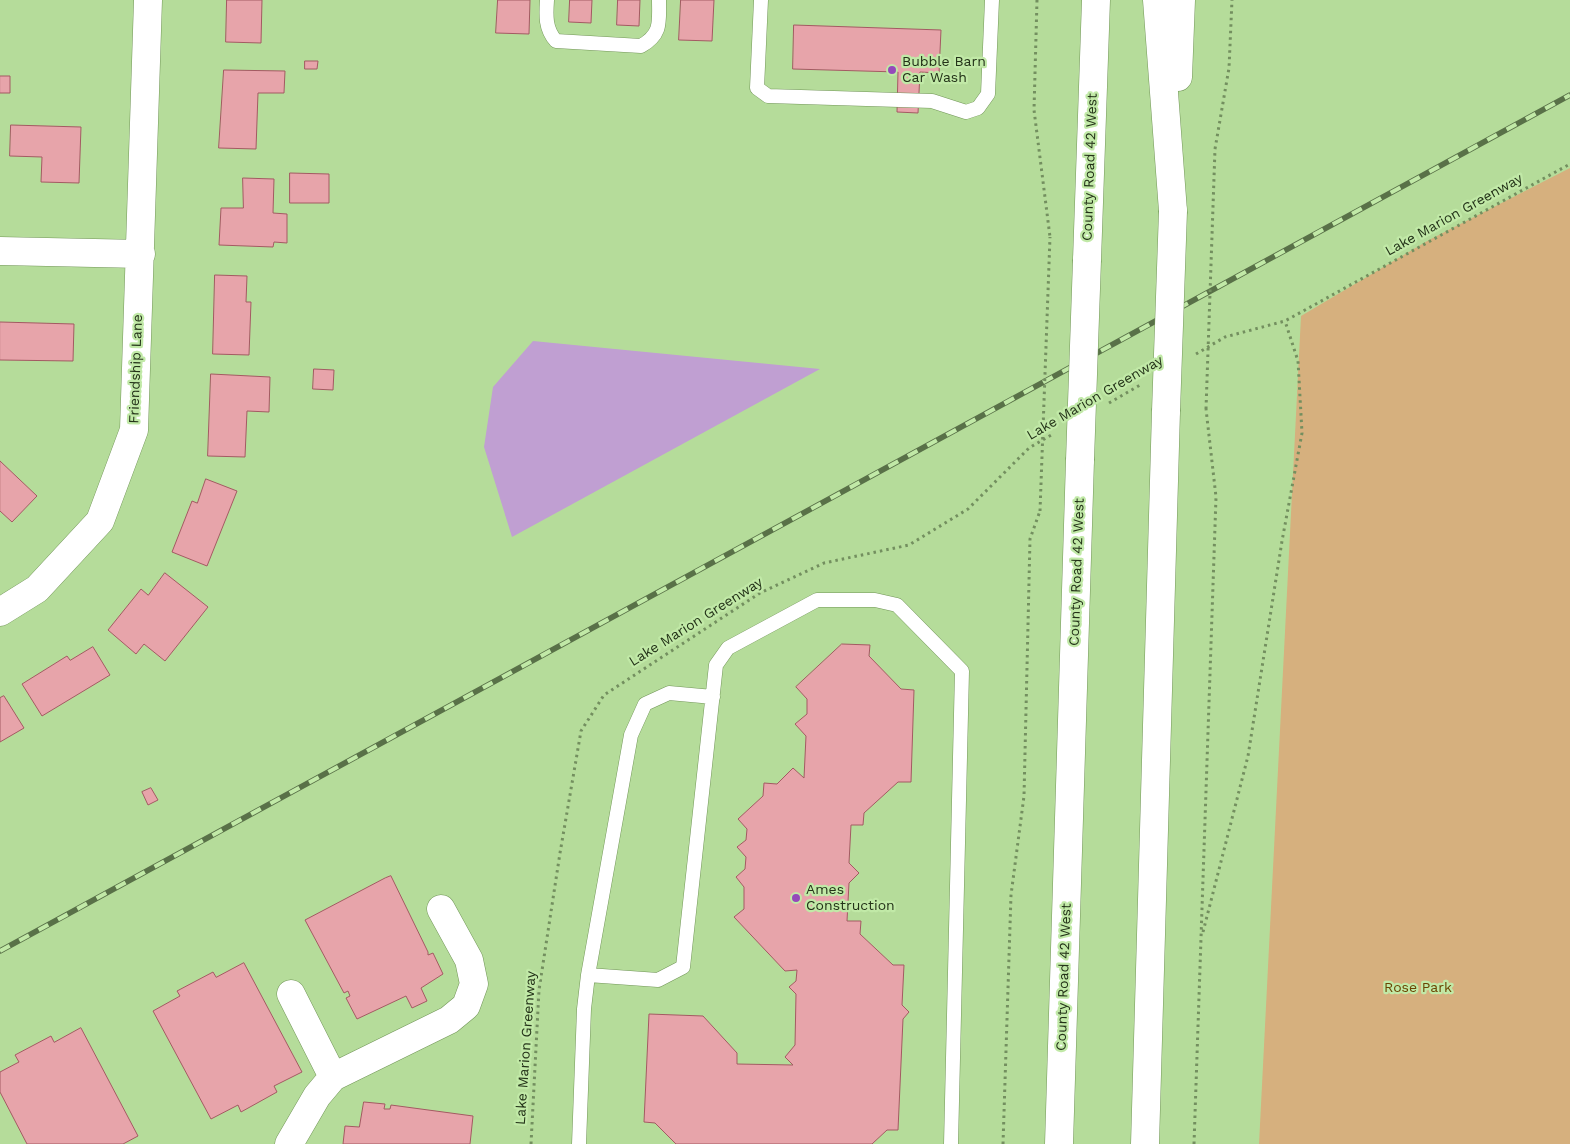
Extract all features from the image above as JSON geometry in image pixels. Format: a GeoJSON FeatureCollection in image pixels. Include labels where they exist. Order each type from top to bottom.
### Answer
{"type":"FeatureCollection","features":[{"type":"Feature","properties":{"kind":"main road","name":"Friendship Lane"},"geometry":{"type":"LineString","coordinates":[[0,612],[37,589],[100,521],[134,430],[148,0]]}},
{"type":"Feature","properties":{"kind":"main road","name":"County Road 42 West"},"geometry":{"type":"LineString","coordinates":[[1059,1144],[1096,0]]}},
{"type":"Feature","properties":{"kind":"main road"},"geometry":{"type":"LineString","coordinates":[[1157,0],[1173,211]]}},
{"type":"Feature","properties":{"kind":"main road"},"geometry":{"type":"LineString","coordinates":[[1145,1144],[1166,411],[1181,0]]}},
{"type":"Feature","properties":{"kind":"main road"},"geometry":{"type":"LineString","coordinates":[[0,251],[140,254]]}},
{"type":"Feature","properties":{"kind":"main road"},"geometry":{"type":"LineString","coordinates":[[289,1144],[316,1096],[333,1078],[449,1020],[466,1006],[474,984],[469,960],[441,909]]}},
{"type":"Feature","properties":{"kind":"main road"},"geometry":{"type":"LineString","coordinates":[[292,994],[333,1078]]}},
{"type":"Feature","properties":{"kind":"lane"},"geometry":{"type":"LineString","coordinates":[[547,0],[546,20],[550,35],[556,41],[641,46],[649,42],[658,30],[659,0]]}},
{"type":"Feature","properties":{"kind":"lane"},"geometry":{"type":"LineString","coordinates":[[761,0],[757,88],[768,96],[932,101],[966,112],[978,108],[988,94],[992,0]]}},
{"type":"Feature","properties":{"kind":"lane"},"geometry":{"type":"LineString","coordinates":[[588,975],[658,980],[683,967],[716,665],[728,648],[817,600],[875,600],[897,605],[962,671],[951,1144]]}},
{"type":"Feature","properties":{"kind":"lane"},"geometry":{"type":"LineString","coordinates":[[579,1144],[584,1009],[588,975],[631,735],[646,704],[668,693],[713,698]]}},
{"type":"Feature","properties":{"kind":"path"},"geometry":{"type":"LineString","coordinates":[[1003,1144],[1011,894],[1024,796],[1030,539],[1040,511],[1050,237],[1034,110],[1037,0]]}},
{"type":"Feature","properties":{"kind":"path"},"geometry":{"type":"LineString","coordinates":[[1194,1144],[1216,497],[1206,409],[1215,150],[1229,68],[1232,0]]}},
{"type":"Feature","properties":{"kind":"path","name":"Lake Marion Greenway"},"geometry":{"type":"LineString","coordinates":[[1190,357],[1224,337],[1285,321],[1570,164]]}},
{"type":"Feature","properties":{"kind":"path"},"geometry":{"type":"LineString","coordinates":[[1201,940],[1248,756],[1282,541],[1302,433],[1298,361],[1285,321]]}},
{"type":"Feature","properties":{"kind":"path","name":"Lake Marion Greenway"},"geometry":{"type":"LineString","coordinates":[[1105,405],[1148,381]]}},
{"type":"Feature","properties":{"kind":"path","name":"Lake Marion Greenway"},"geometry":{"type":"LineString","coordinates":[[531,1144],[539,990],[560,853],[581,732],[604,695],[760,593],[824,563],[909,545],[968,509],[1028,448],[1054,434]]}},
{"type":"Feature","properties":{"kind":"green space","name":"Rose Park"},"geometry":{"type":"Polygon","coordinates":[[[1570,168],[1570,1144],[1259,1144],[1301,316],[1429,240],[1570,168]]]}},
{"type":"Feature","properties":{"kind":"shaded area"},"geometry":{"type":"Polygon","coordinates":[[[533,341],[820,369],[512,537],[484,447],[493,387],[533,341]]]}},
{"type":"Feature","properties":{"kind":"building"},"geometry":{"type":"Polygon","coordinates":[[[227,0],[262,0],[261,43],[226,42],[227,0]]]}},
{"type":"Feature","properties":{"kind":"building"},"geometry":{"type":"Polygon","coordinates":[[[498,0],[530,0],[529,34],[496,33],[498,0]]]}},
{"type":"Feature","properties":{"kind":"building"},"geometry":{"type":"Polygon","coordinates":[[[570,0],[592,0],[591,23],[569,22],[570,0]]]}},
{"type":"Feature","properties":{"kind":"building"},"geometry":{"type":"Polygon","coordinates":[[[618,0],[640,0],[639,26],[617,25],[618,0]]]}},
{"type":"Feature","properties":{"kind":"building"},"geometry":{"type":"Polygon","coordinates":[[[681,0],[714,0],[712,41],[679,40],[681,0]]]}},
{"type":"Feature","properties":{"kind":"building","name":"Bubble Barn Car Wash"},"geometry":{"type":"Polygon","coordinates":[[[794,25],[941,30],[939,73],[920,72],[918,113],[897,112],[898,72],[793,69],[794,25]]]}},
{"type":"Feature","properties":{"kind":"building"},"geometry":{"type":"Polygon","coordinates":[[[305,61],[318,61],[317,69],[305,69],[305,61]]]}},
{"type":"Feature","properties":{"kind":"building"},"geometry":{"type":"Polygon","coordinates":[[[224,70],[285,71],[284,93],[258,93],[256,149],[219,148],[224,70]]]}},
{"type":"Feature","properties":{"kind":"building"},"geometry":{"type":"Polygon","coordinates":[[[0,76],[10,76],[10,93],[0,93],[0,76]]]}},
{"type":"Feature","properties":{"kind":"building"},"geometry":{"type":"Polygon","coordinates":[[[11,125],[81,127],[79,183],[41,182],[42,157],[10,156],[11,125]]]}},
{"type":"Feature","properties":{"kind":"building"},"geometry":{"type":"Polygon","coordinates":[[[290,173],[329,174],[329,203],[290,203],[290,173]]]}},
{"type":"Feature","properties":{"kind":"building"},"geometry":{"type":"Polygon","coordinates":[[[243,178],[274,179],[273,213],[287,214],[287,243],[274,242],[273,247],[219,245],[221,208],[243,208],[243,178]]]}},
{"type":"Feature","properties":{"kind":"building"},"geometry":{"type":"Polygon","coordinates":[[[215,275],[247,276],[246,302],[251,302],[249,355],[213,354],[215,275]]]}},
{"type":"Feature","properties":{"kind":"building"},"geometry":{"type":"Polygon","coordinates":[[[0,322],[74,324],[73,361],[0,360],[0,322]]]}},
{"type":"Feature","properties":{"kind":"building"},"geometry":{"type":"Polygon","coordinates":[[[314,369],[334,370],[333,390],[313,389],[314,369]]]}},
{"type":"Feature","properties":{"kind":"building"},"geometry":{"type":"Polygon","coordinates":[[[211,374],[270,377],[269,412],[247,411],[245,457],[208,456],[211,374]]]}},
{"type":"Feature","properties":{"kind":"building"},"geometry":{"type":"Polygon","coordinates":[[[0,461],[37,496],[12,522],[0,511],[0,461]]]}},
{"type":"Feature","properties":{"kind":"building"},"geometry":{"type":"Polygon","coordinates":[[[206,479],[237,491],[207,566],[172,552],[192,501],[197,503],[206,479]]]}},
{"type":"Feature","properties":{"kind":"building"},"geometry":{"type":"Polygon","coordinates":[[[165,573],[208,607],[165,661],[144,644],[136,654],[108,630],[141,589],[148,595],[165,573]]]}},
{"type":"Feature","properties":{"kind":"building","name":"Ames Construction"},"geometry":{"type":"Polygon","coordinates":[[[842,644],[870,645],[869,656],[901,689],[914,690],[911,782],[898,782],[864,813],[863,825],[851,825],[849,863],[859,873],[849,883],[847,921],[861,921],[860,934],[893,965],[904,965],[902,1005],[909,1012],[903,1019],[898,1130],[887,1130],[872,1144],[676,1144],[655,1123],[644,1122],[649,1014],[703,1016],[737,1053],[737,1064],[793,1065],[785,1057],[795,1045],[796,994],[789,987],[796,981],[797,970],[785,971],[734,917],[744,909],[744,887],[736,877],[745,869],[746,857],[737,847],[746,840],[747,829],[738,819],[763,796],[764,783],[777,784],[793,768],[804,778],[806,736],[795,724],[807,714],[807,699],[796,687],[842,644]]]}},
{"type":"Feature","properties":{"kind":"building"},"geometry":{"type":"Polygon","coordinates":[[[93,647],[110,675],[42,716],[22,684],[67,656],[70,660],[93,647]]]}},
{"type":"Feature","properties":{"kind":"building"},"geometry":{"type":"Polygon","coordinates":[[[4,696],[24,728],[0,742],[0,698],[4,696]]]}},
{"type":"Feature","properties":{"kind":"building"},"geometry":{"type":"Polygon","coordinates":[[[151,788],[158,800],[148,805],[142,792],[151,788]]]}},
{"type":"Feature","properties":{"kind":"building"},"geometry":{"type":"Polygon","coordinates":[[[391,876],[428,955],[433,953],[443,974],[421,988],[427,1001],[412,1008],[406,996],[357,1019],[346,998],[350,996],[348,991],[344,993],[305,920],[391,876]]]}},
{"type":"Feature","properties":{"kind":"building"},"geometry":{"type":"Polygon","coordinates":[[[244,963],[302,1072],[274,1086],[277,1092],[241,1112],[238,1105],[211,1119],[153,1011],[180,996],[177,991],[213,972],[216,977],[244,963]]]}},
{"type":"Feature","properties":{"kind":"building"},"geometry":{"type":"Polygon","coordinates":[[[81,1028],[138,1136],[123,1144],[27,1144],[0,1092],[0,1072],[19,1062],[15,1055],[51,1036],[54,1042],[81,1028]]]}},
{"type":"Feature","properties":{"kind":"building"},"geometry":{"type":"Polygon","coordinates":[[[364,1102],[385,1104],[384,1109],[390,1109],[391,1105],[473,1116],[470,1144],[343,1144],[345,1126],[359,1127],[364,1102]]]}},
{"type":"Feature","properties":{"kind":"railway"},"geometry":{"type":"LineString","coordinates":[[0,951],[1570,95]]}},
{"type":"Feature","properties":{"kind":"place","name":"Bubble Barn Car Wash"},"geometry":{"type":"Point","coordinates":[892,70]}},
{"type":"Feature","properties":{"kind":"place","name":"Ames Construction"},"geometry":{"type":"Point","coordinates":[796,898]}}]}
